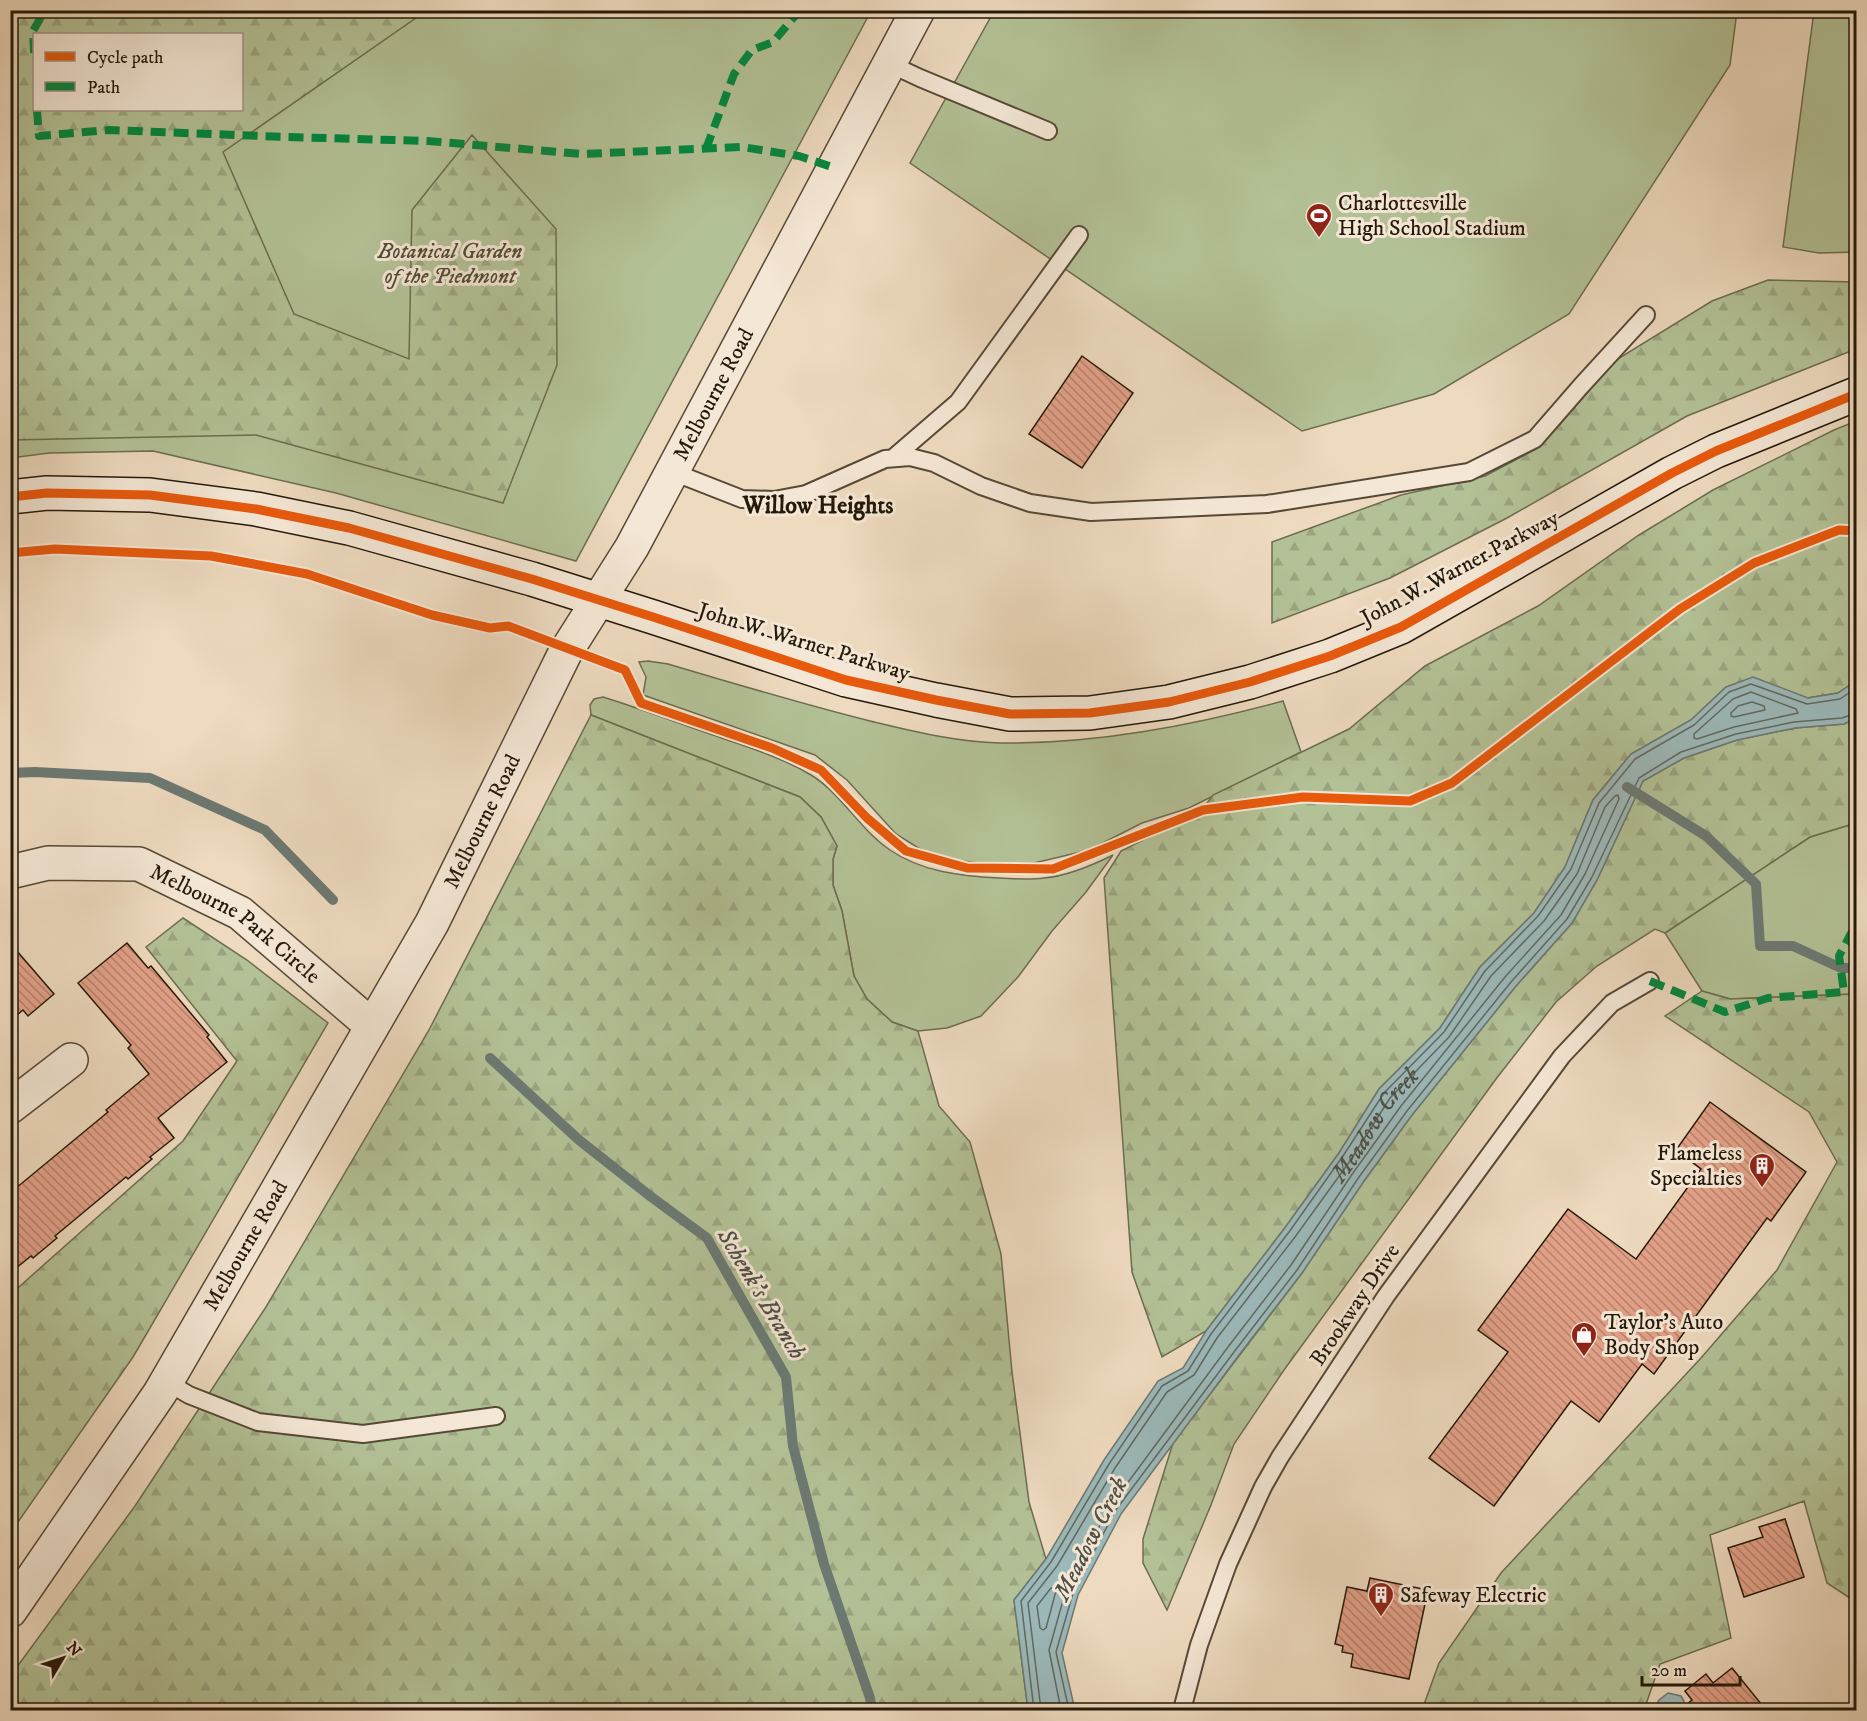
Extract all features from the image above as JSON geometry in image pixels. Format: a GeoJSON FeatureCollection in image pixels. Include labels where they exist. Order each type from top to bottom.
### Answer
{"type":"FeatureCollection","features":[{"type":"Feature","properties":{"kind":"street","name":"Melbourne Road"},"geometry":{"type":"LineString","coordinates":[[10,1611],[167,1382],[432,923],[565,653],[632,547],[918,10]]}},
{"type":"Feature","properties":{"kind":"street","name":"John W. Warner Parkway"},"geometry":{"type":"LineString","coordinates":[[10,497],[47,493],[150,495],[256,509],[350,528],[532,579],[846,680],[1010,714],[1090,713],[1169,702],[1250,682],[1330,656],[1401,627],[1672,473],[1716,451],[1857,394]]}},
{"type":"Feature","properties":{"kind":"street","name":"Melbourne Park Circle"},"geometry":{"type":"LineString","coordinates":[[10,872],[48,863],[139,864],[240,913],[372,1026]]}},
{"type":"Feature","properties":{"kind":"street"},"geometry":{"type":"LineString","coordinates":[[10,1107],[71,1060]]}},
{"type":"Feature","properties":{"kind":"lane"},"geometry":{"type":"LineString","coordinates":[[890,64],[1048,131]]}},
{"type":"Feature","properties":{"kind":"lane"},"geometry":{"type":"LineString","coordinates":[[893,458],[958,402],[1079,235]]}},
{"type":"Feature","properties":{"kind":"lane"},"geometry":{"type":"LineString","coordinates":[[673,472],[742,499],[774,500],[806,494],[885,459],[910,457],[934,463],[981,486],[1030,503],[1091,512],[1267,504],[1469,472],[1535,439],[1646,315]]}},
{"type":"Feature","properties":{"kind":"lane","name":"Brookway Drive"},"geometry":{"type":"LineString","coordinates":[[1182,1710],[1199,1645],[1228,1564],[1263,1487],[1280,1457],[1386,1296],[1562,1056],[1612,1003],[1650,981]]}},
{"type":"Feature","properties":{"kind":"lane"},"geometry":{"type":"LineString","coordinates":[[167,1382],[189,1395],[258,1422],[363,1434],[496,1416]]}},
{"type":"Feature","properties":{"kind":"green space","name":"Botanical Garden of the Piedmont"},"geometry":{"type":"Polygon","coordinates":[[[10,11],[871,11],[576,561],[336,493],[153,451],[49,453],[11,458],[10,11]]]}},
{"type":"Feature","properties":{"kind":"green space"},"geometry":{"type":"Polygon","coordinates":[[[10,11],[426,11],[223,152],[294,314],[409,359],[412,210],[472,135],[556,229],[557,365],[503,503],[256,435],[11,440],[10,11]]]}},
{"type":"Feature","properties":{"kind":"green space","name":"Charlottesville High School Stadium"},"geometry":{"type":"Polygon","coordinates":[[[994,11],[1737,11],[1730,65],[1569,314],[1434,394],[1302,431],[910,163],[994,11]]]}},
{"type":"Feature","properties":{"kind":"green space"},"geometry":{"type":"Polygon","coordinates":[[[1814,11],[1856,11],[1856,252],[1819,253],[1783,247],[1814,11]]]}},
{"type":"Feature","properties":{"kind":"green space"},"geometry":{"type":"Polygon","coordinates":[[[1768,280],[1856,282],[1856,349],[1687,416],[1507,518],[1390,578],[1272,623],[1272,542],[1401,495],[1485,476],[1540,447],[1616,360],[1712,301],[1768,280]]]}},
{"type":"Feature","properties":{"kind":"green space"},"geometry":{"type":"Polygon","coordinates":[[[1856,421],[1856,681],[1838,693],[1807,698],[1790,693],[1726,687],[1691,720],[1631,754],[1593,800],[1565,867],[1534,913],[1480,967],[1440,1028],[1379,1089],[1339,1153],[1206,1331],[1162,1357],[1132,1272],[1104,878],[1121,851],[1159,832],[1195,819],[1213,795],[1349,729],[1425,666],[1538,606],[1639,535],[1713,490],[1856,421]]]}},
{"type":"Feature","properties":{"kind":"green space"},"geometry":{"type":"Polygon","coordinates":[[[639,662],[668,664],[870,721],[967,741],[1036,743],[1107,737],[1178,726],[1283,701],[1301,752],[1189,808],[1142,823],[1089,850],[1034,863],[978,863],[947,859],[920,849],[896,834],[847,780],[815,755],[643,695],[646,677],[639,662]]]}},
{"type":"Feature","properties":{"kind":"green space"},"geometry":{"type":"Polygon","coordinates":[[[603,697],[754,749],[800,769],[832,792],[879,842],[902,857],[929,868],[970,876],[1038,879],[1071,873],[1113,855],[1018,977],[981,1016],[947,1028],[918,1031],[892,1022],[867,999],[854,976],[842,911],[833,885],[833,859],[837,846],[821,817],[800,797],[591,715],[590,705],[594,699],[603,697]]]}},
{"type":"Feature","properties":{"kind":"green space"},"geometry":{"type":"Polygon","coordinates":[[[591,715],[800,797],[821,817],[837,846],[833,859],[833,885],[842,911],[854,976],[867,999],[892,1022],[918,1031],[939,1106],[970,1142],[1001,1254],[1012,1372],[1029,1502],[1046,1559],[1014,1600],[1028,1710],[11,1710],[11,1675],[135,1506],[266,1307],[429,1030],[591,715]]]}},
{"type":"Feature","properties":{"kind":"green space"},"geometry":{"type":"Polygon","coordinates":[[[1856,718],[1856,823],[1810,837],[1665,933],[1655,929],[1597,966],[1556,1002],[1496,1079],[1284,1370],[1234,1444],[1167,1610],[1143,1563],[1143,1539],[1173,1443],[1302,1273],[1412,1115],[1516,986],[1572,923],[1597,880],[1643,781],[1684,758],[1737,740],[1795,728],[1844,724],[1856,718]]]}},
{"type":"Feature","properties":{"kind":"green space"},"geometry":{"type":"Polygon","coordinates":[[[1856,823],[1856,994],[1730,999],[1702,991],[1665,933],[1810,837],[1856,823]]]}},
{"type":"Feature","properties":{"kind":"green space"},"geometry":{"type":"Polygon","coordinates":[[[183,918],[247,960],[328,1023],[133,1357],[11,1532],[11,1294],[183,1141],[237,1061],[146,947],[183,918]]]}},
{"type":"Feature","properties":{"kind":"green space"},"geometry":{"type":"Polygon","coordinates":[[[1702,991],[1730,999],[1856,994],[1856,1602],[1827,1583],[1804,1501],[1710,1535],[1731,1638],[1660,1664],[1644,1710],[1422,1710],[1439,1663],[1501,1573],[1701,1358],[1777,1270],[1837,1162],[1809,1112],[1665,1016],[1702,991]]]}},
{"type":"Feature","properties":{"kind":"water","name":"Meadow Creek"},"geometry":{"type":"Polygon","coordinates":[[[1753,677],[1808,698],[1838,693],[1856,681],[1856,718],[1844,724],[1795,728],[1737,740],[1684,758],[1643,781],[1597,880],[1572,923],[1516,986],[1412,1115],[1302,1273],[1121,1514],[1078,1595],[1062,1653],[1075,1710],[1028,1710],[1014,1600],[1046,1559],[1104,1460],[1158,1381],[1183,1368],[1206,1331],[1339,1153],[1379,1089],[1440,1028],[1480,967],[1534,913],[1565,867],[1593,800],[1631,754],[1691,720],[1726,687],[1753,677]]]}},
{"type":"Feature","properties":{"kind":"water"},"geometry":{"type":"Polygon","coordinates":[[[1668,1693],[1681,1696],[1684,1701],[1683,1710],[1654,1710],[1659,1700],[1668,1693]]]}},
{"type":"Feature","properties":{"kind":"building"},"geometry":{"type":"Polygon","coordinates":[[[1082,356],[1133,393],[1082,468],[1029,434],[1082,356]]]}},
{"type":"Feature","properties":{"kind":"building"},"geometry":{"type":"Polygon","coordinates":[[[10,943],[54,994],[28,1016],[23,1010],[10,1021],[10,943]]]}},
{"type":"Feature","properties":{"kind":"building"},"geometry":{"type":"Polygon","coordinates":[[[127,943],[148,968],[151,966],[209,1035],[207,1037],[227,1062],[158,1118],[174,1138],[128,1179],[126,1177],[55,1236],[57,1238],[33,1258],[31,1256],[10,1273],[10,1193],[108,1112],[106,1110],[149,1074],[128,1048],[131,1045],[78,983],[127,943]]]}},
{"type":"Feature","properties":{"kind":"building","name":"Taylor’s Auto Body Shop"},"geometry":{"type":"Polygon","coordinates":[[[1710,1102],[1806,1172],[1771,1221],[1767,1218],[1654,1374],[1642,1364],[1599,1422],[1571,1401],[1494,1506],[1429,1458],[1508,1352],[1478,1330],[1568,1209],[1636,1259],[1701,1169],[1676,1150],[1710,1102]]]}},
{"type":"Feature","properties":{"kind":"building"},"geometry":{"type":"Polygon","coordinates":[[[1785,1519],[1804,1577],[1744,1597],[1728,1548],[1763,1537],[1759,1527],[1785,1519]]]}},
{"type":"Feature","properties":{"kind":"building","name":"Safeway Electric"},"geometry":{"type":"Polygon","coordinates":[[[1370,1578],[1428,1590],[1409,1679],[1351,1667],[1353,1654],[1342,1652],[1343,1646],[1335,1644],[1347,1587],[1367,1591],[1370,1578]]]}},
{"type":"Feature","properties":{"kind":"building"},"geometry":{"type":"Polygon","coordinates":[[[1732,1668],[1766,1710],[1680,1710],[1692,1700],[1685,1691],[1706,1674],[1713,1683],[1732,1668]]]}},
{"type":"Feature","properties":{"kind":"waterway","name":"Schenk's Branch"},"geometry":{"type":"LineString","coordinates":[[10,773],[35,772],[150,778],[265,830],[333,900]]}},
{"type":"Feature","properties":{"kind":"waterway"},"geometry":{"type":"LineString","coordinates":[[1627,787],[1706,836],[1756,884],[1760,946],[1793,946],[1841,968],[1856,968]]}},
{"type":"Feature","properties":{"kind":"waterway","name":"Schenk's Branch"},"geometry":{"type":"LineString","coordinates":[[490,1058],[579,1140],[707,1238],[786,1377],[793,1446],[824,1564],[870,1698],[872,1710]]}},
{"type":"Feature","properties":{"kind":"marked path"},"geometry":{"type":"LineString","coordinates":[[33,33],[45,10]]}},
{"type":"Feature","properties":{"kind":"marked path"},"geometry":{"type":"LineString","coordinates":[[706,149],[734,74],[752,50],[773,42],[800,10]]}},
{"type":"Feature","properties":{"kind":"marked path"},"geometry":{"type":"LineString","coordinates":[[37,111],[39,136],[109,130],[428,141],[582,154],[742,147],[799,156],[835,168]]}},
{"type":"Feature","properties":{"kind":"marked path"},"geometry":{"type":"LineString","coordinates":[[1650,981],[1725,1012],[1768,998],[1844,992],[1839,956],[1856,924]]}},
{"type":"Feature","properties":{"kind":"cycle path"},"geometry":{"type":"LineString","coordinates":[[10,497],[47,493],[150,495],[256,509],[349,528],[532,579],[846,680],[1010,714],[1090,713],[1169,702],[1250,682],[1330,656],[1401,627],[1672,473],[1716,451],[1856,394]]}},
{"type":"Feature","properties":{"kind":"cycle path"},"geometry":{"type":"LineString","coordinates":[[10,553],[55,549],[211,556],[307,574],[432,615],[490,628],[508,626],[625,670],[641,703],[772,748],[821,770],[867,818],[906,851],[967,868],[1053,869],[1203,810],[1303,797],[1410,801],[1452,783],[1680,609],[1754,563],[1839,530],[1856,531]]}},
{"type":"Feature","properties":{"kind":"place","name":"Charlottesville High School Stadium"},"geometry":{"type":"Point","coordinates":[1319,239]}},
{"type":"Feature","properties":{"kind":"place","name":"Flameless Specialties"},"geometry":{"type":"Point","coordinates":[1762,1189]}},
{"type":"Feature","properties":{"kind":"place","name":"Taylor’s Auto Body Shop"},"geometry":{"type":"Point","coordinates":[1584,1358]}},
{"type":"Feature","properties":{"kind":"place","name":"Safeway Electric"},"geometry":{"type":"Point","coordinates":[1381,1618]}},
{"type":"Feature","properties":{"kind":"district","name":"Willow Heights"},"geometry":{"type":"Point","coordinates":[818,506]}}]}
